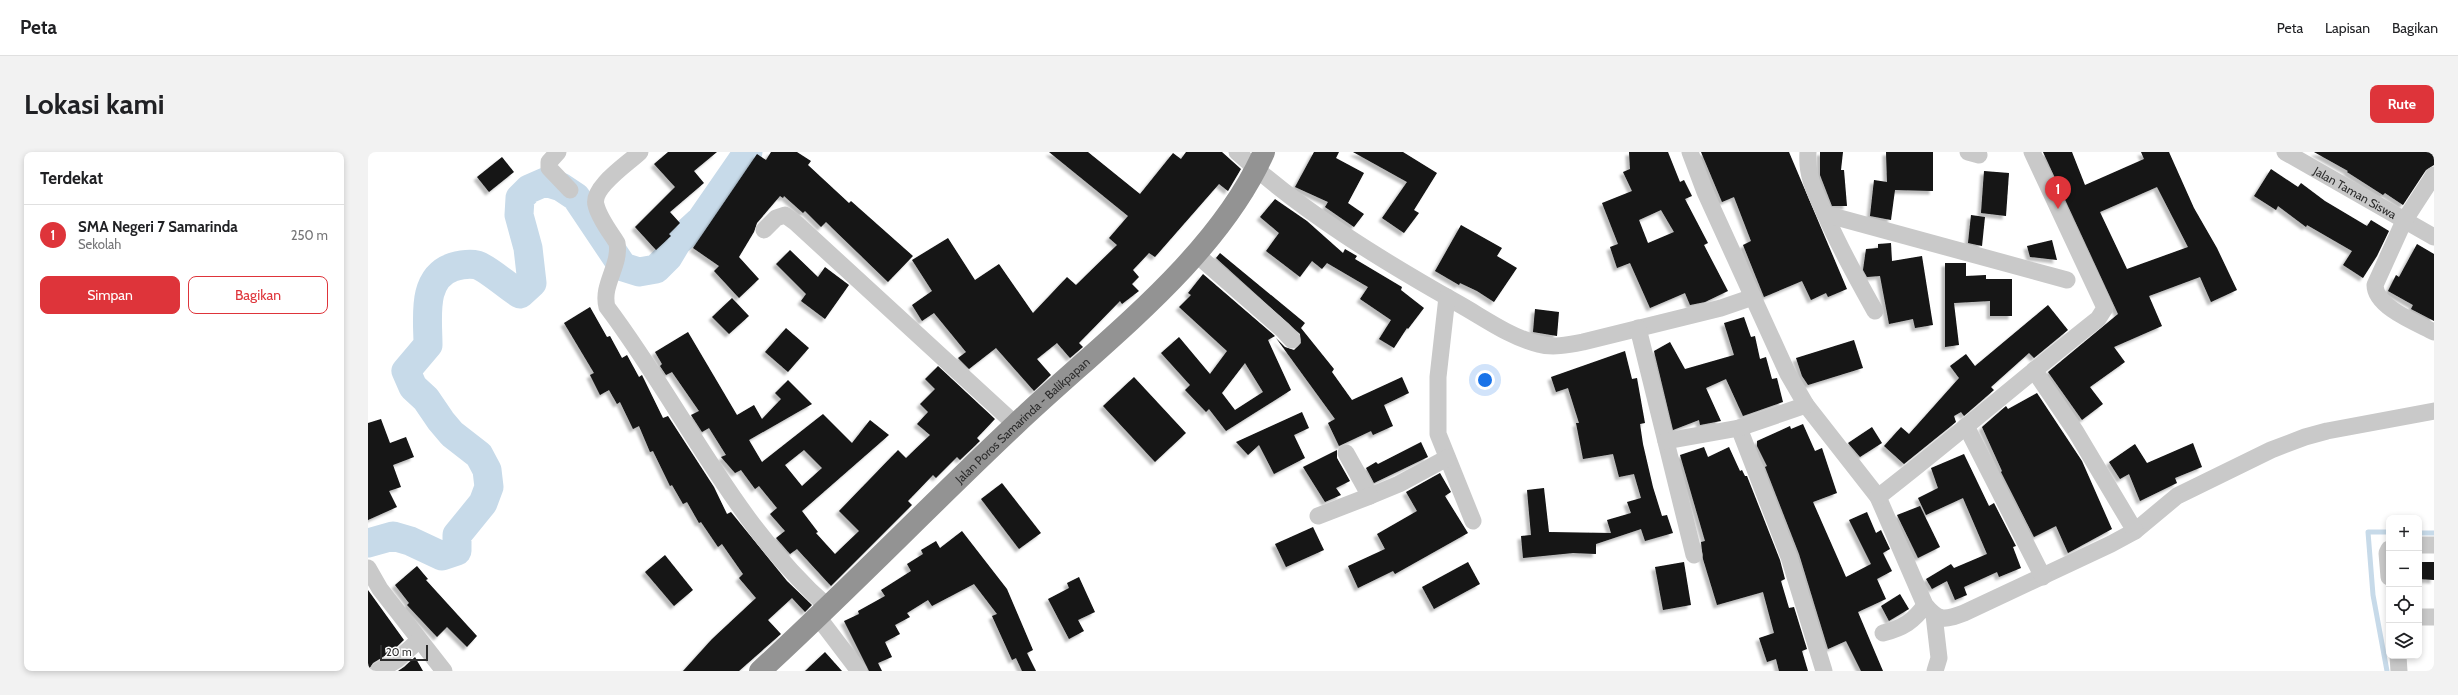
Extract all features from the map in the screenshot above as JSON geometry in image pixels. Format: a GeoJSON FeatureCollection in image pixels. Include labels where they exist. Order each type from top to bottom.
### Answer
{"type":"FeatureCollection","features":[{"type":"Feature","properties":{"kind":"highway","name":"Jalan Poros Samarinda - Balikpapan"},"geometry":{"type":"LineString","coordinates":[[760,671],[823,612],[1015,424],[1150,300],[1196,254],[1223,222],[1260,161]]}},
{"type":"Feature","properties":{"kind":"street"},"geometry":{"type":"LineString","coordinates":[[558,152],[548,162],[549,168],[570,190]]}},
{"type":"Feature","properties":{"kind":"street"},"geometry":{"type":"LineString","coordinates":[[640,152],[612,175],[597,194],[595,204],[617,243],[618,257],[604,297],[607,307],[746,514],[777,555],[808,590],[859,671]]}},
{"type":"Feature","properties":{"kind":"street"},"geometry":{"type":"LineString","coordinates":[[1237,152],[1260,161],[1336,231],[1499,327],[1540,344],[1568,345],[1721,308],[1753,297]]}},
{"type":"Feature","properties":{"kind":"street"},"geometry":{"type":"LineString","coordinates":[[1690,152],[1705,192],[1782,362],[1806,405],[1878,498],[1930,610],[1939,658],[1936,671]]}},
{"type":"Feature","properties":{"kind":"street"},"geometry":{"type":"LineString","coordinates":[[1808,152],[1810,179],[1835,238],[1875,311]]}},
{"type":"Feature","properties":{"kind":"street"},"geometry":{"type":"LineString","coordinates":[[1878,498],[2098,319],[2105,305],[2032,152]]}},
{"type":"Feature","properties":{"kind":"street","name":"Jalan Taman Siswa"},"geometry":{"type":"LineString","coordinates":[[2285,152],[2434,237]]}},
{"type":"Feature","properties":{"kind":"street"},"geometry":{"type":"LineString","coordinates":[[2434,175],[2404,221],[2375,285],[2375,292],[2381,301],[2434,332]]}},
{"type":"Feature","properties":{"kind":"street"},"geometry":{"type":"LineString","coordinates":[[1825,214],[2067,280]]}},
{"type":"Feature","properties":{"kind":"street"},"geometry":{"type":"LineString","coordinates":[[764,230],[776,218],[785,215],[796,223],[1015,424]]}},
{"type":"Feature","properties":{"kind":"street"},"geometry":{"type":"LineString","coordinates":[[1196,254],[1283,330],[1292,340]]}},
{"type":"Feature","properties":{"kind":"street"},"geometry":{"type":"LineString","coordinates":[[1447,297],[1438,377],[1438,434],[1473,521]]}},
{"type":"Feature","properties":{"kind":"street"},"geometry":{"type":"LineString","coordinates":[[1638,328],[1694,555]]}},
{"type":"Feature","properties":{"kind":"street"},"geometry":{"type":"LineString","coordinates":[[2034,370],[2076,432],[2135,531]]}},
{"type":"Feature","properties":{"kind":"street"},"geometry":{"type":"LineString","coordinates":[[1666,441],[1739,428],[1806,405]]}},
{"type":"Feature","properties":{"kind":"street"},"geometry":{"type":"LineString","coordinates":[[1930,610],[1943,619],[1950,618],[2043,577],[2135,531],[2177,496],[2277,448],[2305,437],[2358,425],[2434,411]]}},
{"type":"Feature","properties":{"kind":"street"},"geometry":{"type":"LineString","coordinates":[[1966,426],[2043,577]]}},
{"type":"Feature","properties":{"kind":"street"},"geometry":{"type":"LineString","coordinates":[[1739,428],[1789,557],[1824,671]]}},
{"type":"Feature","properties":{"kind":"street"},"geometry":{"type":"LineString","coordinates":[[1346,453],[1370,496]]}},
{"type":"Feature","properties":{"kind":"street"},"geometry":{"type":"LineString","coordinates":[[1318,516],[1399,484],[1447,458]]}},
{"type":"Feature","properties":{"kind":"street"},"geometry":{"type":"LineString","coordinates":[[2422,545],[2434,545]]}},
{"type":"Feature","properties":{"kind":"street"},"geometry":{"type":"LineString","coordinates":[[368,568],[380,589],[418,641],[444,671]]}},
{"type":"Feature","properties":{"kind":"street"},"geometry":{"type":"LineString","coordinates":[[1883,633],[1905,626],[1917,616],[1930,610]]}},
{"type":"Feature","properties":{"kind":"street"},"geometry":{"type":"LineString","coordinates":[[2422,617],[2434,617]]}},
{"type":"Feature","properties":{"kind":"street"},"geometry":{"type":"LineString","coordinates":[[378,671],[396,660],[418,641]]}},
{"type":"Feature","properties":{"kind":"street"},"geometry":{"type":"LineString","coordinates":[[2398,659],[2399,671]]}},
{"type":"Feature","properties":{"kind":"building"},"geometry":{"type":"Polygon","coordinates":[[[668,152],[717,152],[694,171],[704,183],[670,212],[680,223],[669,234],[671,236],[656,250],[635,227],[675,187],[654,164],[668,152]]]}},
{"type":"Feature","properties":{"kind":"building"},"geometry":{"type":"Polygon","coordinates":[[[771,152],[797,152],[811,161],[808,165],[849,203],[851,201],[913,256],[888,282],[826,222],[821,227],[805,211],[803,213],[784,196],[783,198],[780,196],[757,223],[754,232],[739,257],[759,279],[739,298],[714,271],[719,266],[693,248],[757,154],[766,160],[771,152]]]}},
{"type":"Feature","properties":{"kind":"building"},"geometry":{"type":"Polygon","coordinates":[[[1049,152],[1088,152],[1140,194],[1173,153],[1181,159],[1186,152],[1222,152],[1241,169],[1228,191],[1219,184],[1155,257],[1149,253],[1133,270],[1139,277],[1132,284],[1139,291],[1122,304],[1120,301],[1079,343],[1083,347],[1070,358],[1057,343],[1037,359],[1051,375],[1034,391],[996,348],[969,369],[958,358],[966,352],[934,313],[922,321],[912,305],[932,291],[912,260],[948,238],[975,280],[999,264],[1033,313],[1067,277],[1076,285],[1117,245],[1109,238],[1128,216],[1049,152]]]}},
{"type":"Feature","properties":{"kind":"building"},"geometry":{"type":"Polygon","coordinates":[[[1314,152],[1339,152],[1336,158],[1364,173],[1348,203],[1364,214],[1354,227],[1325,207],[1328,202],[1295,187],[1314,152]]]}},
{"type":"Feature","properties":{"kind":"building"},"geometry":{"type":"Polygon","coordinates":[[[1353,152],[1403,152],[1437,173],[1414,210],[1419,213],[1404,233],[1382,218],[1407,182],[1353,152]]]}},
{"type":"Feature","properties":{"kind":"building"},"geometry":{"type":"Polygon","coordinates":[[[1629,152],[1668,152],[1680,182],[1684,180],[1692,196],[1685,199],[1708,243],[1704,245],[1728,291],[1705,302],[1690,305],[1685,293],[1650,308],[1630,263],[1617,268],[1610,247],[1618,244],[1602,203],[1632,191],[1623,172],[1630,169],[1629,152]],[[1661,210],[1639,220],[1648,243],[1674,232],[1661,210]]]}},
{"type":"Feature","properties":{"kind":"building"},"geometry":{"type":"Polygon","coordinates":[[[1701,152],[1789,152],[1847,289],[1828,297],[1826,293],[1811,300],[1802,281],[1764,297],[1743,245],[1751,241],[1734,197],[1722,202],[1701,152]]]}},
{"type":"Feature","properties":{"kind":"building"},"geometry":{"type":"Polygon","coordinates":[[[1820,152],[1843,152],[1841,170],[1844,170],[1847,206],[1832,206],[1820,175],[1820,152]]]}},
{"type":"Feature","properties":{"kind":"building"},"geometry":{"type":"Polygon","coordinates":[[[1886,152],[1933,152],[1933,191],[1895,190],[1891,220],[1870,216],[1874,180],[1887,182],[1886,152]]]}},
{"type":"Feature","properties":{"kind":"building"},"geometry":{"type":"Polygon","coordinates":[[[2043,152],[2072,152],[2085,185],[2144,159],[2141,152],[2169,152],[2194,208],[2217,248],[2237,290],[2211,302],[2200,277],[2149,296],[2162,326],[2114,347],[2125,362],[2090,387],[2103,404],[2082,420],[2048,372],[2118,314],[2043,152]],[[2157,187],[2100,212],[2127,269],[2188,247],[2157,187]]]}},
{"type":"Feature","properties":{"kind":"building"},"geometry":{"type":"Polygon","coordinates":[[[2314,152],[2434,152],[2434,165],[2426,170],[2403,205],[2385,193],[2383,195],[2347,172],[2348,171],[2314,152]]]}},
{"type":"Feature","properties":{"kind":"building"},"geometry":{"type":"Polygon","coordinates":[[[502,157],[514,172],[489,192],[477,177],[502,157]]]}},
{"type":"Feature","properties":{"kind":"building"},"geometry":{"type":"Polygon","coordinates":[[[2271,169],[2298,187],[2301,183],[2325,201],[2367,226],[2371,220],[2389,231],[2377,256],[2363,278],[2343,265],[2352,251],[2307,225],[2306,227],[2278,206],[2276,210],[2254,196],[2271,169]]]}},
{"type":"Feature","properties":{"kind":"building"},"geometry":{"type":"Polygon","coordinates":[[[1984,171],[2009,173],[2006,216],[1981,213],[1984,171]]]}},
{"type":"Feature","properties":{"kind":"building"},"geometry":{"type":"Polygon","coordinates":[[[1275,199],[1307,221],[1343,253],[1345,249],[1357,256],[1355,259],[1402,287],[1401,290],[1424,308],[1408,329],[1407,328],[1394,348],[1379,339],[1391,320],[1360,299],[1368,287],[1327,263],[1322,269],[1312,261],[1300,277],[1266,251],[1279,233],[1260,217],[1275,199]]]}},
{"type":"Feature","properties":{"kind":"building"},"geometry":{"type":"Polygon","coordinates":[[[1971,215],[1985,217],[1982,246],[1968,243],[1971,215]]]}},
{"type":"Feature","properties":{"kind":"building"},"geometry":{"type":"Polygon","coordinates":[[[1461,225],[1502,248],[1497,256],[1517,268],[1494,302],[1477,291],[1460,283],[1459,285],[1435,271],[1461,225]]]}},
{"type":"Feature","properties":{"kind":"building"},"geometry":{"type":"Polygon","coordinates":[[[2052,240],[2057,260],[2030,257],[2027,246],[2052,240]]]}},
{"type":"Feature","properties":{"kind":"building"},"geometry":{"type":"Polygon","coordinates":[[[1891,243],[1892,261],[1922,256],[1933,325],[1915,328],[1913,319],[1889,324],[1880,276],[1867,277],[1863,270],[1866,249],[1878,248],[1878,244],[1891,243]]]}},
{"type":"Feature","properties":{"kind":"building"},"geometry":{"type":"Polygon","coordinates":[[[2417,244],[2434,254],[2434,321],[2411,309],[2413,305],[2388,291],[2396,275],[2399,277],[2417,244]]]}},
{"type":"Feature","properties":{"kind":"building"},"geometry":{"type":"Polygon","coordinates":[[[790,250],[818,277],[825,267],[849,285],[825,319],[801,301],[806,294],[776,264],[790,250]]]}},
{"type":"Feature","properties":{"kind":"building"},"geometry":{"type":"Polygon","coordinates":[[[1220,253],[1305,323],[1301,328],[1334,369],[1332,372],[1352,400],[1402,377],[1409,393],[1384,405],[1393,426],[1373,435],[1371,431],[1339,446],[1328,423],[1335,419],[1276,338],[1285,347],[1294,350],[1301,343],[1300,334],[1216,258],[1220,253]]]}},
{"type":"Feature","properties":{"kind":"building"},"geometry":{"type":"Polygon","coordinates":[[[1945,263],[1966,263],[1966,276],[1986,275],[1986,279],[2012,279],[2012,316],[1990,316],[1990,301],[1954,303],[1959,345],[1945,347],[1945,263]]]}},
{"type":"Feature","properties":{"kind":"building"},"geometry":{"type":"Polygon","coordinates":[[[1203,274],[1275,336],[1268,340],[1291,390],[1226,431],[1209,409],[1206,412],[1185,390],[1190,385],[1161,353],[1179,337],[1210,374],[1227,351],[1179,307],[1191,295],[1188,293],[1203,274]],[[1245,363],[1222,393],[1235,410],[1263,392],[1245,363]]]}},
{"type":"Feature","properties":{"kind":"building"},"geometry":{"type":"Polygon","coordinates":[[[732,298],[749,316],[729,334],[712,317],[732,298]]]}},
{"type":"Feature","properties":{"kind":"building"},"geometry":{"type":"Polygon","coordinates":[[[2048,305],[2068,330],[2034,358],[2029,353],[1991,387],[1994,390],[1964,416],[1961,412],[1954,416],[1956,422],[1904,464],[1884,446],[1901,427],[1909,434],[1959,378],[1950,366],[1966,354],[1975,366],[2048,305]]]}},
{"type":"Feature","properties":{"kind":"building"},"geometry":{"type":"Polygon","coordinates":[[[590,307],[607,337],[610,336],[622,358],[627,355],[639,377],[642,375],[663,418],[668,416],[714,487],[727,514],[731,512],[787,581],[812,605],[805,612],[792,598],[768,620],[781,634],[739,671],[683,671],[712,639],[756,598],[739,578],[743,574],[722,544],[718,547],[701,522],[699,523],[687,502],[683,504],[672,485],[670,486],[653,451],[650,452],[639,426],[633,429],[620,402],[617,404],[609,390],[600,395],[590,375],[594,373],[564,323],[590,307]]]}},
{"type":"Feature","properties":{"kind":"building"},"geometry":{"type":"Polygon","coordinates":[[[1535,309],[1559,312],[1557,336],[1533,332],[1535,309]]]}},
{"type":"Feature","properties":{"kind":"building"},"geometry":{"type":"Polygon","coordinates":[[[1744,317],[1751,337],[1755,336],[1760,359],[1766,357],[1772,379],[1777,378],[1783,402],[1743,416],[1726,379],[1706,388],[1721,421],[1700,425],[1699,420],[1673,430],[1654,351],[1670,342],[1685,369],[1734,355],[1724,323],[1744,317]]]}},
{"type":"Feature","properties":{"kind":"building"},"geometry":{"type":"Polygon","coordinates":[[[786,328],[809,348],[788,372],[765,352],[786,328]]]}},
{"type":"Feature","properties":{"kind":"building"},"geometry":{"type":"Polygon","coordinates":[[[688,332],[737,415],[754,405],[762,419],[781,399],[775,393],[788,380],[812,404],[749,440],[762,462],[823,414],[852,443],[870,420],[889,435],[802,511],[818,532],[816,533],[835,554],[859,531],[839,511],[898,450],[906,458],[930,435],[917,424],[928,412],[920,404],[935,389],[925,379],[938,366],[995,419],[977,438],[980,441],[960,460],[957,457],[936,478],[933,475],[908,501],[912,505],[831,586],[797,549],[790,554],[776,538],[785,531],[770,514],[777,508],[759,486],[755,489],[741,470],[735,473],[721,457],[726,455],[709,428],[702,432],[691,415],[699,411],[672,372],[666,375],[660,366],[662,364],[655,352],[688,332]],[[804,450],[785,465],[802,486],[822,468],[804,450]]]}},
{"type":"Feature","properties":{"kind":"building"},"geometry":{"type":"Polygon","coordinates":[[[1854,340],[1863,368],[1808,385],[1802,376],[1796,358],[1854,340]]]}},
{"type":"Feature","properties":{"kind":"building"},"geometry":{"type":"Polygon","coordinates":[[[1625,351],[1632,379],[1637,378],[1645,423],[1640,424],[1653,487],[1662,516],[1667,515],[1673,533],[1645,541],[1641,529],[1596,544],[1596,554],[1573,553],[1523,558],[1521,536],[1531,535],[1527,490],[1544,488],[1549,532],[1611,533],[1607,520],[1631,513],[1627,502],[1641,498],[1634,474],[1619,477],[1613,454],[1583,459],[1576,423],[1579,423],[1568,388],[1556,392],[1551,377],[1625,351]]]}},
{"type":"Feature","properties":{"kind":"building"},"geometry":{"type":"Polygon","coordinates":[[[1134,377],[1186,433],[1155,462],[1103,406],[1134,377]]]}},
{"type":"Feature","properties":{"kind":"building"},"geometry":{"type":"Polygon","coordinates":[[[2037,393],[2082,461],[2112,529],[2068,553],[2056,526],[2034,537],[2001,472],[2002,471],[1982,427],[2006,406],[2008,409],[2037,393]]]}},
{"type":"Feature","properties":{"kind":"building"},"geometry":{"type":"Polygon","coordinates":[[[1302,412],[1309,428],[1294,435],[1305,458],[1274,474],[1259,445],[1248,455],[1236,442],[1302,412]]]}},
{"type":"Feature","properties":{"kind":"building"},"geometry":{"type":"Polygon","coordinates":[[[381,419],[390,443],[406,437],[414,457],[393,465],[401,487],[389,491],[397,507],[368,520],[368,423],[381,419]]]}},
{"type":"Feature","properties":{"kind":"building"},"geometry":{"type":"Polygon","coordinates":[[[1803,424],[1815,451],[1822,448],[1837,493],[1813,502],[1846,577],[1871,564],[1849,520],[1867,512],[1876,533],[1881,530],[1890,549],[1883,553],[1892,571],[1877,579],[1886,599],[1858,612],[1883,671],[1861,671],[1846,641],[1828,649],[1799,554],[1765,467],[1767,466],[1757,446],[1757,441],[1790,426],[1791,429],[1803,424]]]}},
{"type":"Feature","properties":{"kind":"building"},"geometry":{"type":"Polygon","coordinates":[[[1872,427],[1882,443],[1860,457],[1848,443],[1872,427]]]}},
{"type":"Feature","properties":{"kind":"building"},"geometry":{"type":"Polygon","coordinates":[[[1421,442],[1428,457],[1374,483],[1366,468],[1376,462],[1378,464],[1421,442]]]}},
{"type":"Feature","properties":{"kind":"building"},"geometry":{"type":"Polygon","coordinates":[[[2193,443],[2202,467],[2175,478],[2177,483],[2140,501],[2129,474],[2120,479],[2109,462],[2135,444],[2147,463],[2193,443]]]}},
{"type":"Feature","properties":{"kind":"building"},"geometry":{"type":"Polygon","coordinates":[[[1704,447],[1708,457],[1729,447],[1740,471],[1742,470],[1745,476],[1747,476],[1780,560],[1785,579],[1781,581],[1789,608],[1794,607],[1807,649],[1802,651],[1808,671],[1779,671],[1776,659],[1767,662],[1759,638],[1774,633],[1763,592],[1717,605],[1703,559],[1701,542],[1705,541],[1680,455],[1704,447]]]}},
{"type":"Feature","properties":{"kind":"building"},"geometry":{"type":"Polygon","coordinates":[[[1337,450],[1337,458],[1350,481],[1336,488],[1341,495],[1325,502],[1303,467],[1337,450]]]}},
{"type":"Feature","properties":{"kind":"building"},"geometry":{"type":"Polygon","coordinates":[[[1964,454],[1989,506],[1994,503],[2016,546],[2013,547],[2021,568],[1999,577],[1997,572],[1964,587],[1967,595],[1955,600],[1947,581],[1932,589],[1926,579],[1951,564],[1954,568],[1987,554],[1963,498],[1926,515],[1918,498],[1938,488],[1931,468],[1964,454]]]}},
{"type":"Feature","properties":{"kind":"building"},"geometry":{"type":"Polygon","coordinates":[[[1440,473],[1451,492],[1445,496],[1468,533],[1395,574],[1393,571],[1358,588],[1348,566],[1385,549],[1377,534],[1417,511],[1406,492],[1440,473]]]}},
{"type":"Feature","properties":{"kind":"building"},"geometry":{"type":"Polygon","coordinates":[[[1002,483],[1041,533],[1019,549],[981,499],[1002,483]]]}},
{"type":"Feature","properties":{"kind":"building"},"geometry":{"type":"Polygon","coordinates":[[[1920,506],[1940,547],[1918,558],[1897,515],[1920,506]]]}},
{"type":"Feature","properties":{"kind":"building"},"geometry":{"type":"Polygon","coordinates":[[[1313,527],[1324,550],[1286,567],[1275,544],[1313,527]]]}},
{"type":"Feature","properties":{"kind":"building"},"geometry":{"type":"Polygon","coordinates":[[[962,531],[1007,589],[1033,650],[1027,653],[1036,671],[1022,671],[1016,658],[1012,660],[992,616],[997,614],[974,584],[932,606],[928,600],[907,613],[910,617],[895,625],[900,634],[885,642],[892,657],[878,663],[882,671],[869,671],[844,621],[859,614],[858,611],[885,596],[881,590],[911,571],[907,564],[923,554],[921,550],[936,541],[940,548],[962,531]]]}},
{"type":"Feature","properties":{"kind":"building"},"geometry":{"type":"Polygon","coordinates":[[[665,555],[693,590],[674,606],[645,572],[665,555]]]}},
{"type":"Feature","properties":{"kind":"building"},"geometry":{"type":"Polygon","coordinates":[[[1468,562],[1480,584],[1434,609],[1422,587],[1468,562]]]}},
{"type":"Feature","properties":{"kind":"building"},"geometry":{"type":"Polygon","coordinates":[[[1684,562],[1691,605],[1663,610],[1655,567],[1684,562]]]}},
{"type":"Feature","properties":{"kind":"building"},"geometry":{"type":"Polygon","coordinates":[[[2422,562],[2434,562],[2434,580],[2422,579],[2422,562]]]}},
{"type":"Feature","properties":{"kind":"building"},"geometry":{"type":"Polygon","coordinates":[[[417,566],[428,579],[426,580],[477,636],[467,647],[447,627],[437,637],[407,605],[409,603],[395,585],[417,566]]]}},
{"type":"Feature","properties":{"kind":"building"},"geometry":{"type":"Polygon","coordinates":[[[1079,577],[1095,612],[1078,620],[1084,631],[1069,639],[1048,599],[1069,588],[1067,583],[1079,577]]]}},
{"type":"Feature","properties":{"kind":"building"},"geometry":{"type":"Polygon","coordinates":[[[368,590],[404,640],[391,652],[373,663],[368,671],[368,590]]]}},
{"type":"Feature","properties":{"kind":"building"},"geometry":{"type":"Polygon","coordinates":[[[1900,594],[1909,609],[1889,621],[1881,606],[1900,594]]]}},
{"type":"Feature","properties":{"kind":"building"},"geometry":{"type":"Polygon","coordinates":[[[825,652],[842,671],[805,671],[825,652]]]}},
{"type":"Feature","properties":{"kind":"building"},"geometry":{"type":"Polygon","coordinates":[[[415,657],[423,671],[398,671],[404,667],[415,657]]]}},
{"type":"Feature","properties":{"kind":"waterway"},"geometry":{"type":"LineString","coordinates":[[368,543],[393,536],[410,541],[442,556],[457,551],[457,535],[483,503],[489,487],[487,470],[479,455],[452,434],[426,399],[413,387],[406,371],[428,345],[428,300],[431,289],[443,272],[453,267],[474,264],[487,270],[520,294],[532,283],[528,248],[519,215],[520,198],[529,189],[545,182],[561,187],[576,197],[623,267],[639,272],[656,269],[668,257],[677,242],[701,220],[748,152]]}},
{"type":"Feature","properties":{"kind":"waterway"},"geometry":{"type":"LineString","coordinates":[[2386,532],[2368,532],[2373,595],[2387,671]]}},
{"type":"Feature","properties":{"kind":"waterway"},"geometry":{"type":"LineString","coordinates":[[2422,533],[2434,533]]}},
{"type":"Feature","properties":{"kind":"place","name":"SMA Negeri 7 Samarinda"},"geometry":{"type":"Point","coordinates":[2058,209]}}]}
